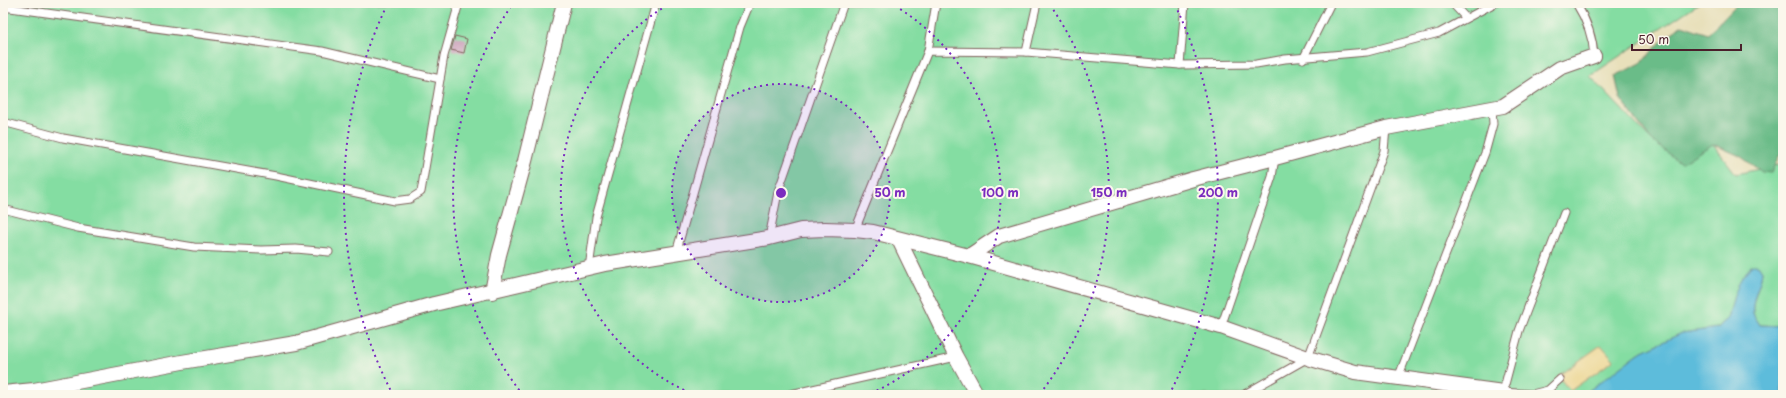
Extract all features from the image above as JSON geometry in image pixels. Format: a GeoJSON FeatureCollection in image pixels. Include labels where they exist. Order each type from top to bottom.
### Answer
{"type":"FeatureCollection","features":[{"type":"Feature","properties":{"kind":"street"},"geometry":{"type":"LineString","coordinates":[[492,292],[498,255],[525,161],[564,3]]}},
{"type":"Feature","properties":{"kind":"street"},"geometry":{"type":"LineString","coordinates":[[969,256],[999,236],[1034,224],[1193,178],[1275,158],[1386,128],[1503,106],[1560,68],[1594,56]]}},
{"type":"Feature","properties":{"kind":"street"},"geometry":{"type":"LineString","coordinates":[[3,394],[34,390],[182,362],[296,343],[434,304],[492,292],[605,264],[769,238],[801,230],[855,230],[872,232],[899,240],[969,256],[1222,327],[1308,358],[1355,372],[1503,392]]}},
{"type":"Feature","properties":{"kind":"street"},"geometry":{"type":"LineString","coordinates":[[899,240],[956,357],[977,395]]}},
{"type":"Feature","properties":{"kind":"lane"},"geometry":{"type":"LineString","coordinates":[[3,122],[63,138],[276,176],[395,201],[410,200],[421,192],[444,56],[459,3]]}},
{"type":"Feature","properties":{"kind":"lane"},"geometry":{"type":"LineString","coordinates":[[588,268],[598,210],[656,3]]}},
{"type":"Feature","properties":{"kind":"lane"},"geometry":{"type":"LineString","coordinates":[[676,253],[732,56],[750,3]]}},
{"type":"Feature","properties":{"kind":"lane"},"geometry":{"type":"LineString","coordinates":[[769,238],[778,192],[844,3]]}},
{"type":"Feature","properties":{"kind":"lane"},"geometry":{"type":"LineString","coordinates":[[855,230],[928,51],[936,3]]}},
{"type":"Feature","properties":{"kind":"lane"},"geometry":{"type":"LineString","coordinates":[[1026,52],[1037,3]]}},
{"type":"Feature","properties":{"kind":"lane"},"geometry":{"type":"LineString","coordinates":[[1180,65],[1185,3]]}},
{"type":"Feature","properties":{"kind":"lane"},"geometry":{"type":"LineString","coordinates":[[1303,59],[1331,3]]}},
{"type":"Feature","properties":{"kind":"lane"},"geometry":{"type":"LineString","coordinates":[[1452,3],[1466,18]]}},
{"type":"Feature","properties":{"kind":"lane"},"geometry":{"type":"LineString","coordinates":[[928,51],[1026,52],[1180,65],[1256,64],[1285,59],[1303,59],[1367,52],[1439,33],[1495,3]]}},
{"type":"Feature","properties":{"kind":"lane"},"geometry":{"type":"LineString","coordinates":[[1576,3],[1593,41],[1594,56]]}},
{"type":"Feature","properties":{"kind":"lane"},"geometry":{"type":"LineString","coordinates":[[3,7],[322,51],[440,79]]}},
{"type":"Feature","properties":{"kind":"lane"},"geometry":{"type":"LineString","coordinates":[[1398,378],[1484,153],[1492,124],[1492,108]]}},
{"type":"Feature","properties":{"kind":"lane"},"geometry":{"type":"LineString","coordinates":[[1243,395],[1308,358],[1384,151],[1386,128]]}},
{"type":"Feature","properties":{"kind":"lane"},"geometry":{"type":"LineString","coordinates":[[1222,327],[1272,177],[1275,158]]}},
{"type":"Feature","properties":{"kind":"lane"},"geometry":{"type":"LineString","coordinates":[[3,209],[78,228],[194,247],[261,250],[296,248],[329,252]]}},
{"type":"Feature","properties":{"kind":"lane"},"geometry":{"type":"LineString","coordinates":[[1560,379],[1548,390],[1532,394],[1503,392],[1519,331],[1564,213]]}},
{"type":"Feature","properties":{"kind":"lane"},"geometry":{"type":"LineString","coordinates":[[786,395],[956,357]]}},
{"type":"Feature","properties":{"kind":"green space"},"geometry":{"type":"Polygon","coordinates":[[[3,3],[1699,3],[1590,76],[1651,140],[1713,144],[1736,174],[1783,164],[1783,326],[1760,325],[1753,313],[1753,302],[1762,271],[1758,265],[1734,295],[1729,316],[1718,328],[1682,333],[1639,353],[1583,395],[3,395],[3,3]]]}},
{"type":"Feature","properties":{"kind":"green space"},"geometry":{"type":"Polygon","coordinates":[[[1738,3],[1783,3],[1783,154],[1779,156],[1771,173],[1762,172],[1740,156],[1713,144],[1681,163],[1651,140],[1620,98],[1615,76],[1641,63],[1662,41],[1682,25],[1708,34],[1738,3]]]}},
{"type":"Feature","properties":{"kind":"sand"},"geometry":{"type":"Polygon","coordinates":[[[1601,345],[1614,360],[1570,391],[1558,376],[1601,345]]]}},
{"type":"Feature","properties":{"kind":"water"},"geometry":{"type":"Polygon","coordinates":[[[1752,265],[1758,265],[1762,271],[1753,302],[1754,316],[1760,325],[1783,326],[1783,395],[1583,395],[1639,353],[1682,333],[1718,328],[1729,316],[1734,295],[1742,277],[1752,265]]]}},
{"type":"Feature","properties":{"kind":"building"},"geometry":{"type":"Polygon","coordinates":[[[455,36],[467,39],[464,53],[451,50],[455,36]]]}}]}
